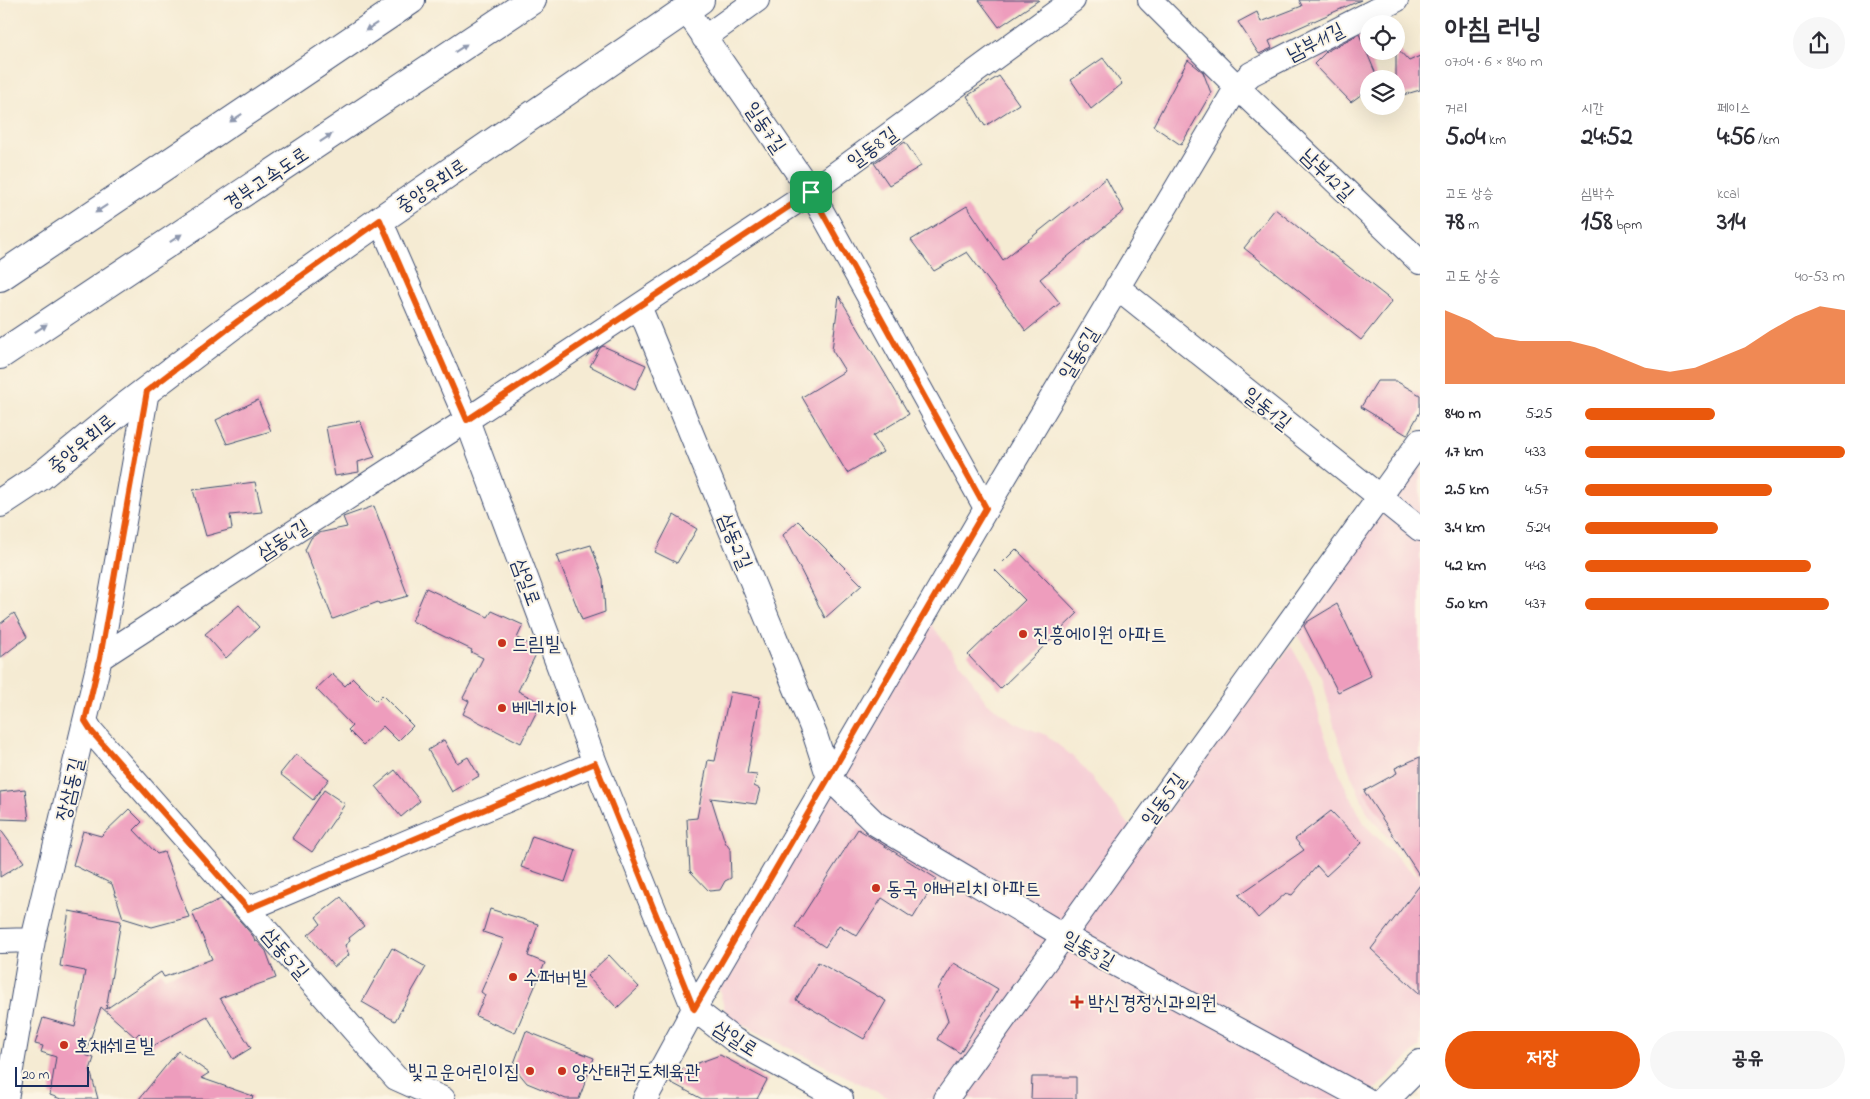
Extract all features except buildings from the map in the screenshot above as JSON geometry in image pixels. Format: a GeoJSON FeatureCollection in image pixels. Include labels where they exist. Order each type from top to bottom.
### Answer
{"type":"FeatureCollection","features":[{"type":"Feature","properties":{"kind":"main road"},"geometry":{"type":"LineString","coordinates":[[0,277],[411,0]]}},
{"type":"Feature","properties":{"kind":"main road","name":"경부고속도로"},"geometry":{"type":"LineString","coordinates":[[0,355],[532,0]]}},
{"type":"Feature","properties":{"kind":"main road","name":"중앙우회로"},"geometry":{"type":"LineString","coordinates":[[0,503],[41,476],[238,321],[380,220],[693,5]]}},
{"type":"Feature","properties":{"kind":"main road"},"geometry":{"type":"LineString","coordinates":[[1385,1099],[1420,1064]]}},
{"type":"Feature","properties":{"kind":"street"},"geometry":{"type":"LineString","coordinates":[[704,38],[757,0]]}},
{"type":"Feature","properties":{"kind":"street","name":"일동8길"},"geometry":{"type":"LineString","coordinates":[[467,420],[811,192],[1073,0]]}},
{"type":"Feature","properties":{"kind":"street","name":"남부12길"},"geometry":{"type":"LineString","coordinates":[[1150,0],[1237,87],[1420,262]]}},
{"type":"Feature","properties":{"kind":"street","name":"남부11길"},"geometry":{"type":"LineString","coordinates":[[1237,87],[1251,74],[1396,0]]}},
{"type":"Feature","properties":{"kind":"street","name":"일동7길"},"geometry":{"type":"LineString","coordinates":[[693,5],[704,38],[811,192],[986,508]]}},
{"type":"Feature","properties":{"kind":"street","name":"일동6길"},"geometry":{"type":"LineString","coordinates":[[645,1099],[694,1009],[986,508],[1237,87]]}},
{"type":"Feature","properties":{"kind":"street","name":"삼일로"},"geometry":{"type":"LineString","coordinates":[[380,220],[467,420],[595,763],[694,1009],[734,1040],[841,1099]]}},
{"type":"Feature","properties":{"kind":"street","name":"일동1길"},"geometry":{"type":"LineString","coordinates":[[1117,287],[1420,529]]}},
{"type":"Feature","properties":{"kind":"street","name":"삼동2길"},"geometry":{"type":"LineString","coordinates":[[639,306],[815,735],[829,778]]}},
{"type":"Feature","properties":{"kind":"street","name":"장삼동길"},"geometry":{"type":"LineString","coordinates":[[6,1099],[33,940],[100,658],[147,391]]}},
{"type":"Feature","properties":{"kind":"street","name":"삼동4길"},"geometry":{"type":"LineString","coordinates":[[100,658],[467,420]]}},
{"type":"Feature","properties":{"kind":"street","name":"일동5길"},"geometry":{"type":"LineString","coordinates":[[946,1099],[1420,441]]}},
{"type":"Feature","properties":{"kind":"street","name":"삼동5길"},"geometry":{"type":"LineString","coordinates":[[85,721],[92,732],[396,1078],[443,1099]]}},
{"type":"Feature","properties":{"kind":"street"},"geometry":{"type":"LineString","coordinates":[[248,909],[595,763]]}},
{"type":"Feature","properties":{"kind":"street","name":"일동3길"},"geometry":{"type":"LineString","coordinates":[[829,778],[876,824],[1064,936],[1364,1099]]}},
{"type":"Feature","properties":{"kind":"street"},"geometry":{"type":"LineString","coordinates":[[0,941],[33,940]]}},
{"type":"Feature","properties":{"kind":"shaded area"},"geometry":{"type":"Polygon","coordinates":[[[1420,456],[1420,868],[1397,849],[1368,814],[1349,770],[1335,729],[1322,677],[1293,630],[1420,456]]]}},
{"type":"Feature","properties":{"kind":"shaded area"},"geometry":{"type":"Polygon","coordinates":[[[926,617],[986,702],[1015,723],[1046,735],[1077,760],[1144,843],[1291,646],[1310,680],[1323,731],[1342,780],[1365,825],[1409,869],[1420,877],[1420,1046],[1365,1099],[891,1099],[733,1020],[725,1011],[718,985],[926,617]]]}},
{"type":"Feature","properties":{"kind":"place","name":"진흥에이원 아파트"},"geometry":{"type":"Point","coordinates":[1023,634]}},
{"type":"Feature","properties":{"kind":"place","name":"드림빌"},"geometry":{"type":"Point","coordinates":[502,643]}},
{"type":"Feature","properties":{"kind":"place","name":"베네치아"},"geometry":{"type":"Point","coordinates":[502,708]}},
{"type":"Feature","properties":{"kind":"place","name":"동국 애버리치 아파트"},"geometry":{"type":"Point","coordinates":[876,888]}},
{"type":"Feature","properties":{"kind":"place","name":"수퍼버빌"},"geometry":{"type":"Point","coordinates":[513,977]}},
{"type":"Feature","properties":{"kind":"place","name":"박신경정신과의원"},"geometry":{"type":"Point","coordinates":[1077,1002]}},
{"type":"Feature","properties":{"kind":"place","name":"호채쉐르빌"},"geometry":{"type":"Point","coordinates":[64,1045]}},
{"type":"Feature","properties":{"kind":"place","name":"빛고운어린이집"},"geometry":{"type":"Point","coordinates":[530,1071]}},
{"type":"Feature","properties":{"kind":"place","name":"양산태권도체육관"},"geometry":{"type":"Point","coordinates":[562,1071]}},
{"type":"Feature","properties":{"kind":"route"},"geometry":{"type":"LineString","coordinates":[[811,192],[986,508],[694,1009],[595,763],[248,909],[92,732],[85,721],[100,658],[147,391],[238,321],[380,220],[467,420],[811,192]]}}]}
